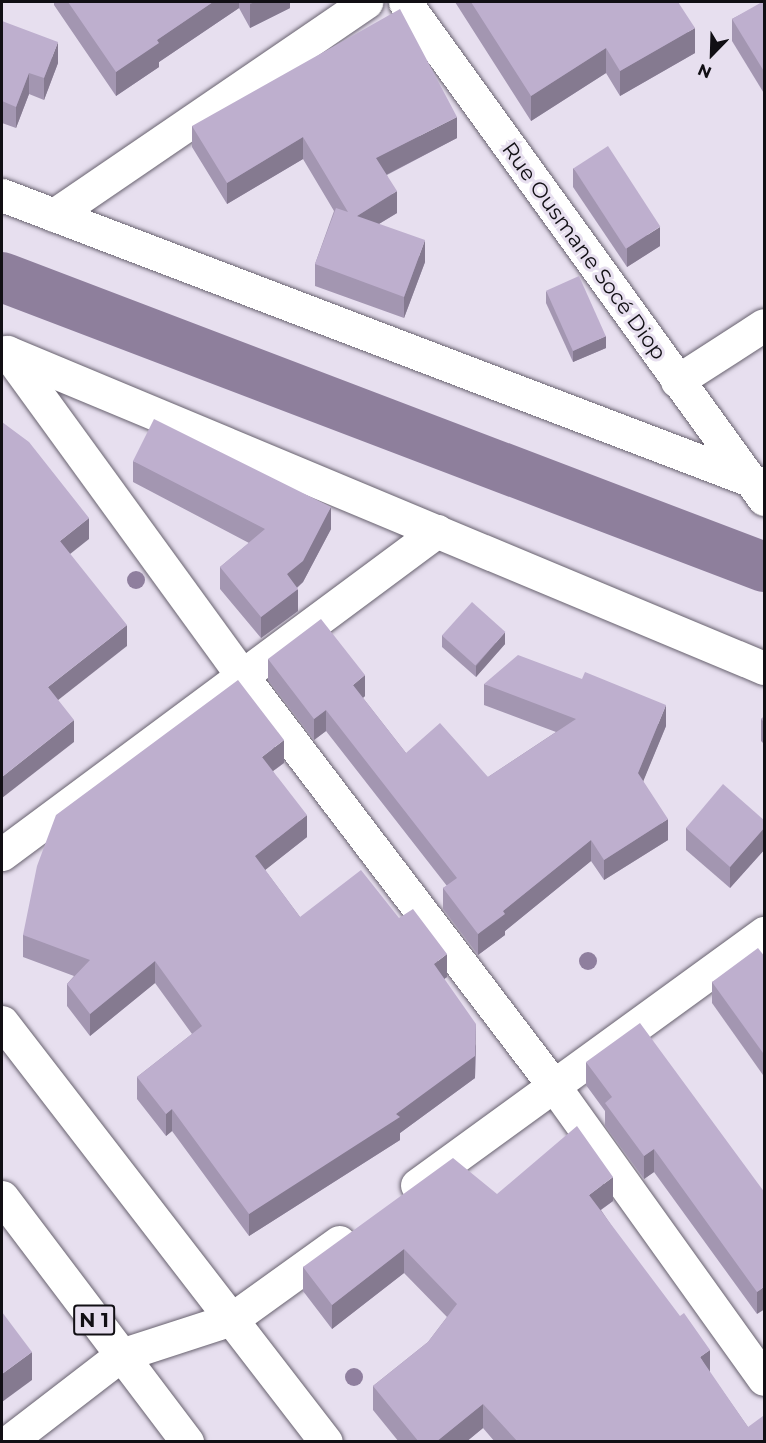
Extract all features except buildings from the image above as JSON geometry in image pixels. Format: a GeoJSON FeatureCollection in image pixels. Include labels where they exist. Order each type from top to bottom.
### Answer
{"type":"FeatureCollection","features":[{"type":"Feature","properties":{"kind":"main road"},"geometry":{"type":"LineString","coordinates":[[54,215],[366,2]]}},
{"type":"Feature","properties":{"kind":"main road","name":"Rue Ousmane Socé Diop"},"geometry":{"type":"LineString","coordinates":[[405,2],[677,381],[759,488]]}},
{"type":"Feature","properties":{"kind":"main road"},"geometry":{"type":"LineString","coordinates":[[2,195],[759,488]]}},
{"type":"Feature","properties":{"kind":"main road"},"geometry":{"type":"LineString","coordinates":[[677,381],[765,325]]}},
{"type":"Feature","properties":{"kind":"main road"},"geometry":{"type":"LineString","coordinates":[[4,351],[765,668]]}},
{"type":"Feature","properties":{"kind":"main road"},"geometry":{"type":"LineString","coordinates":[[4,351],[242,676],[554,1086],[765,1379]]}},
{"type":"Feature","properties":{"kind":"main road"},"geometry":{"type":"LineString","coordinates":[[2,854],[437,531]]}},
{"type":"Feature","properties":{"kind":"main road"},"geometry":{"type":"LineString","coordinates":[[393,1203],[765,933]]}},
{"type":"Feature","properties":{"kind":"main road"},"geometry":{"type":"LineString","coordinates":[[2,1022],[326,1442]]}},
{"type":"Feature","properties":{"kind":"main road","name":"N 1"},"geometry":{"type":"LineString","coordinates":[[2,1197],[187,1442]]}},
{"type":"Feature","properties":{"kind":"main road"},"geometry":{"type":"LineString","coordinates":[[22,1437],[121,1355],[232,1319],[365,1223]]}},
{"type":"Feature","properties":{"kind":"waterway"},"geometry":{"type":"LineString","coordinates":[[2,277],[764,567]]}}]}
